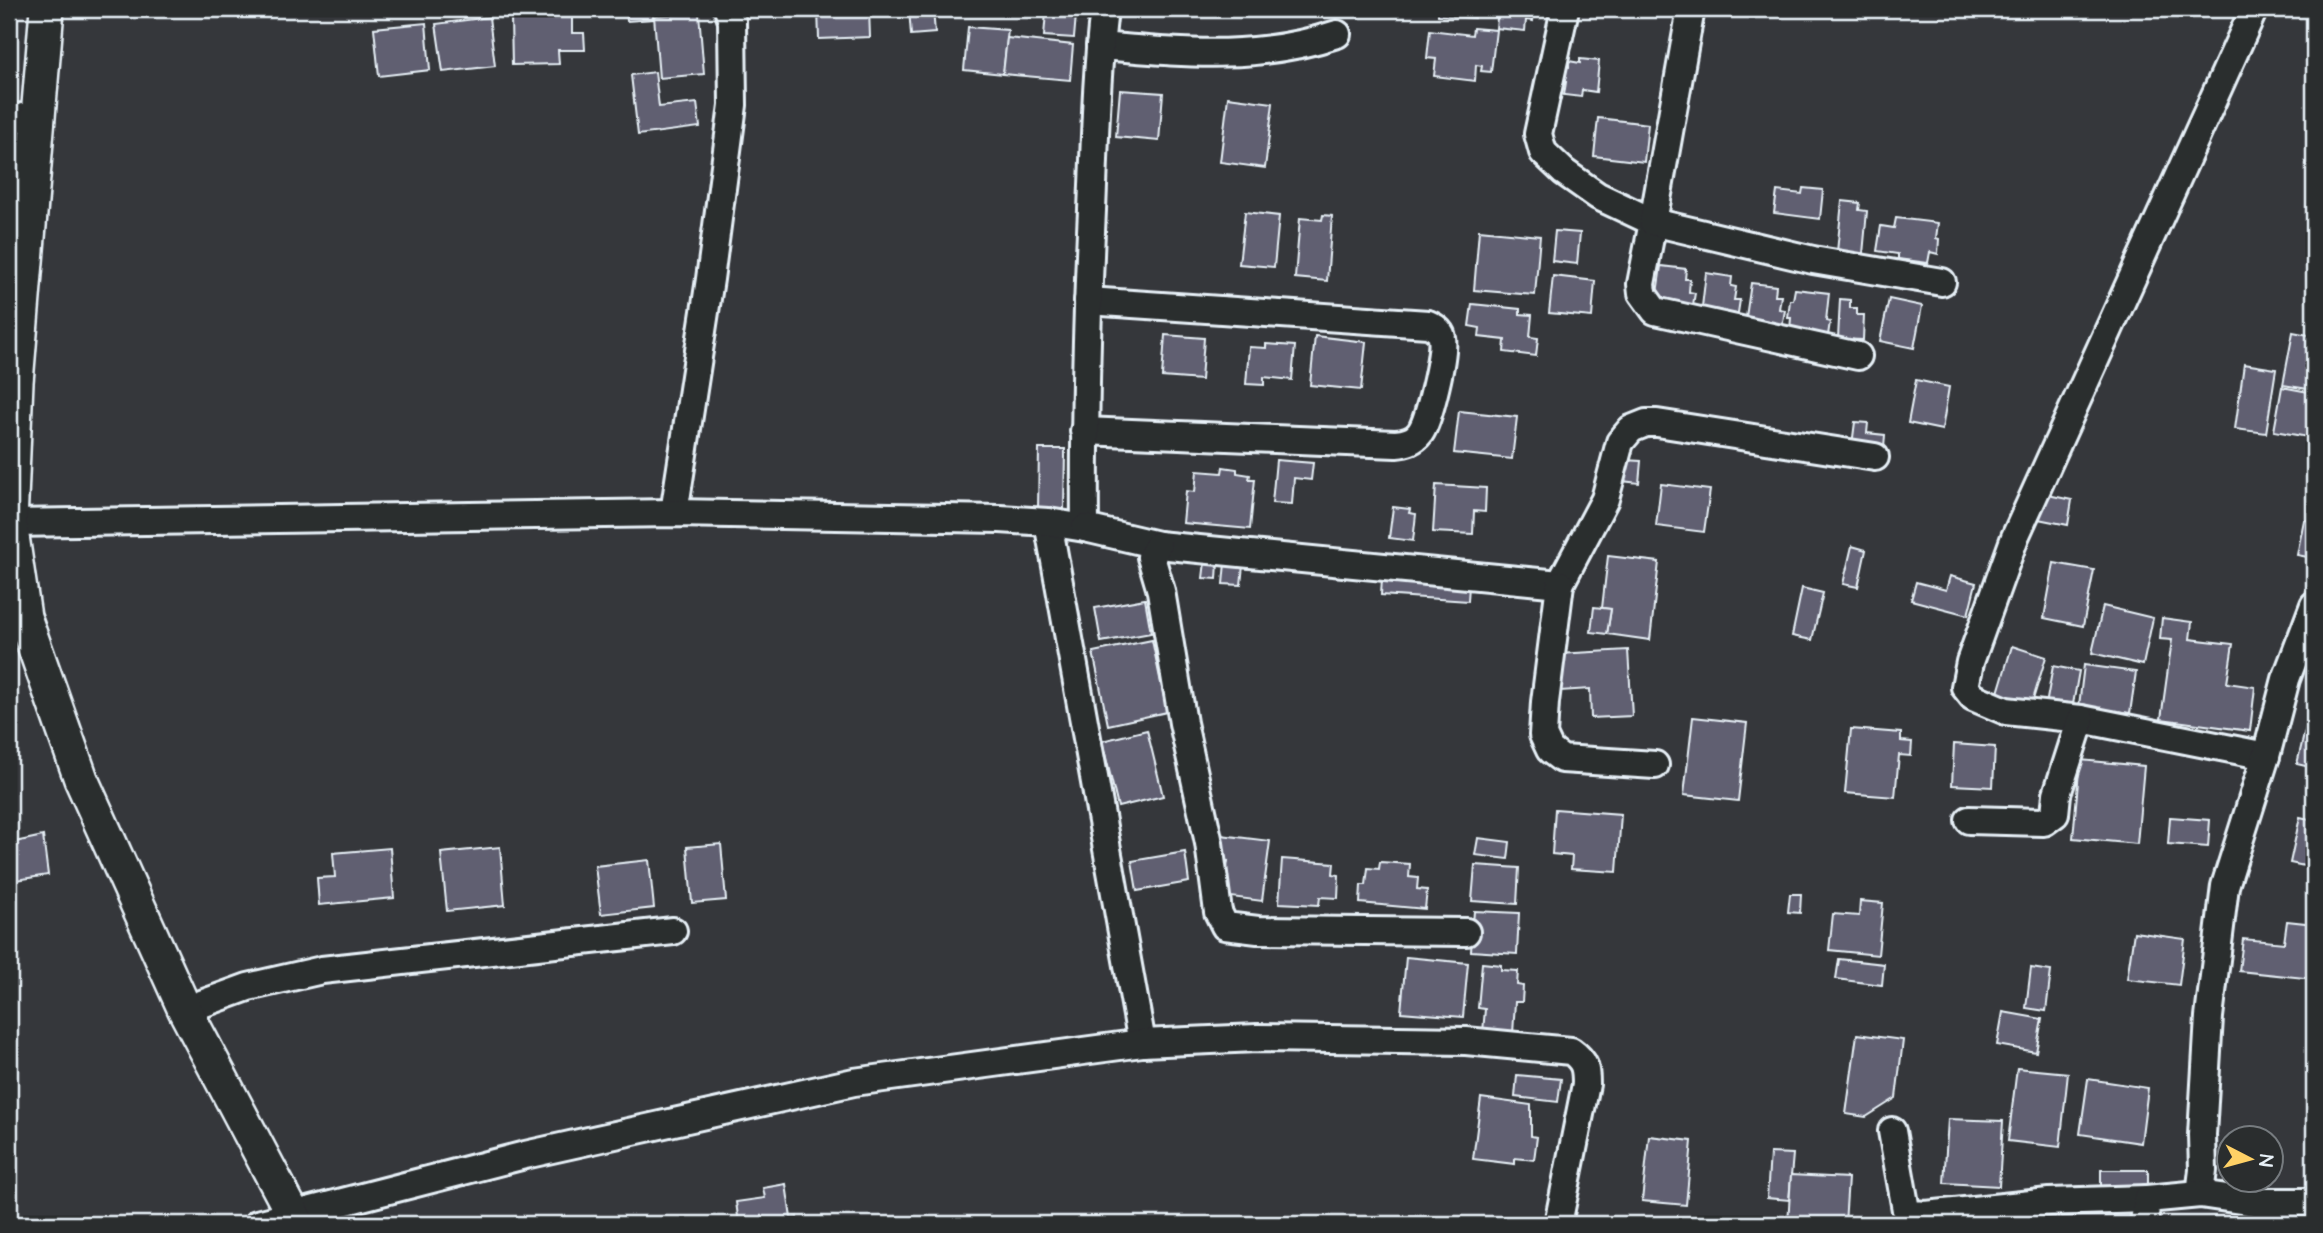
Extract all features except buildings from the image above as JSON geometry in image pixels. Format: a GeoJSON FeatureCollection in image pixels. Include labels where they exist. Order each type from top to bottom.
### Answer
{"type":"FeatureCollection","features":[{"type":"Feature","properties":{"kind":"main road"},"geometry":{"type":"LineString","coordinates":[[47,9],[24,117],[9,523],[16,618],[80,779],[185,1010],[295,1220]]}},
{"type":"Feature","properties":{"kind":"street"},"geometry":{"type":"LineString","coordinates":[[674,513],[710,279],[733,105],[732,20],[728,9]]}},
{"type":"Feature","properties":{"kind":"street"},"geometry":{"type":"LineString","coordinates":[[1085,528],[1084,431],[1088,301],[1104,9]]}},
{"type":"Feature","properties":{"kind":"street"},"geometry":{"type":"LineString","coordinates":[[1565,9],[1538,134],[1543,152],[1564,172],[1598,196],[1653,222],[1813,260],[1942,282]]}},
{"type":"Feature","properties":{"kind":"street"},"geometry":{"type":"LineString","coordinates":[[1691,9],[1642,293],[1655,311],[1858,356]]}},
{"type":"Feature","properties":{"kind":"street"},"geometry":{"type":"LineString","coordinates":[[2254,9],[2015,537],[1970,663],[1965,687],[1973,697],[2006,711],[2081,719],[2266,756]]}},
{"type":"Feature","properties":{"kind":"street"},"geometry":{"type":"LineString","coordinates":[[1100,46],[1219,54],[1304,45],[1337,34]]}},
{"type":"Feature","properties":{"kind":"street"},"geometry":{"type":"LineString","coordinates":[[1084,431],[1396,444],[1408,442],[1418,435],[1427,422],[1443,349],[1442,336],[1435,327],[1428,324],[1088,301]]}},
{"type":"Feature","properties":{"kind":"street"},"geometry":{"type":"LineString","coordinates":[[1655,765],[1562,759],[1550,750],[1543,735],[1560,584],[1605,499],[1620,442],[1631,429],[1646,423],[1657,423],[1875,457]]}},
{"type":"Feature","properties":{"kind":"street"},"geometry":{"type":"LineString","coordinates":[[9,523],[674,513],[1000,519],[1085,528],[1158,545],[1560,584]]}},
{"type":"Feature","properties":{"kind":"street"},"geometry":{"type":"LineString","coordinates":[[1048,522],[1142,1043]]}},
{"type":"Feature","properties":{"kind":"street"},"geometry":{"type":"LineString","coordinates":[[1158,545],[1151,557],[1209,842],[1218,912],[1225,926],[1258,930],[1466,932]]}},
{"type":"Feature","properties":{"kind":"street"},"geometry":{"type":"LineString","coordinates":[[2200,1194],[2209,1017],[2225,886],[2266,756],[2286,679],[2314,605]]}},
{"type":"Feature","properties":{"kind":"street"},"geometry":{"type":"LineString","coordinates":[[1969,820],[2044,822],[2055,814],[2057,794],[2081,719]]}},
{"type":"Feature","properties":{"kind":"street"},"geometry":{"type":"LineString","coordinates":[[185,1010],[248,987],[321,970],[674,931]]}},
{"type":"Feature","properties":{"kind":"street"},"geometry":{"type":"LineString","coordinates":[[257,1224],[295,1220],[525,1156],[854,1082],[1142,1043],[1257,1038],[1466,1041],[1571,1051],[1581,1058],[1586,1066],[1586,1084],[1558,1224]]}},
{"type":"Feature","properties":{"kind":"street"},"geometry":{"type":"LineString","coordinates":[[1892,1132],[1906,1210],[1913,1214],[1926,1215],[2049,1202],[2146,1212],[2200,1194],[2254,1202],[2314,1202]]}}]}
